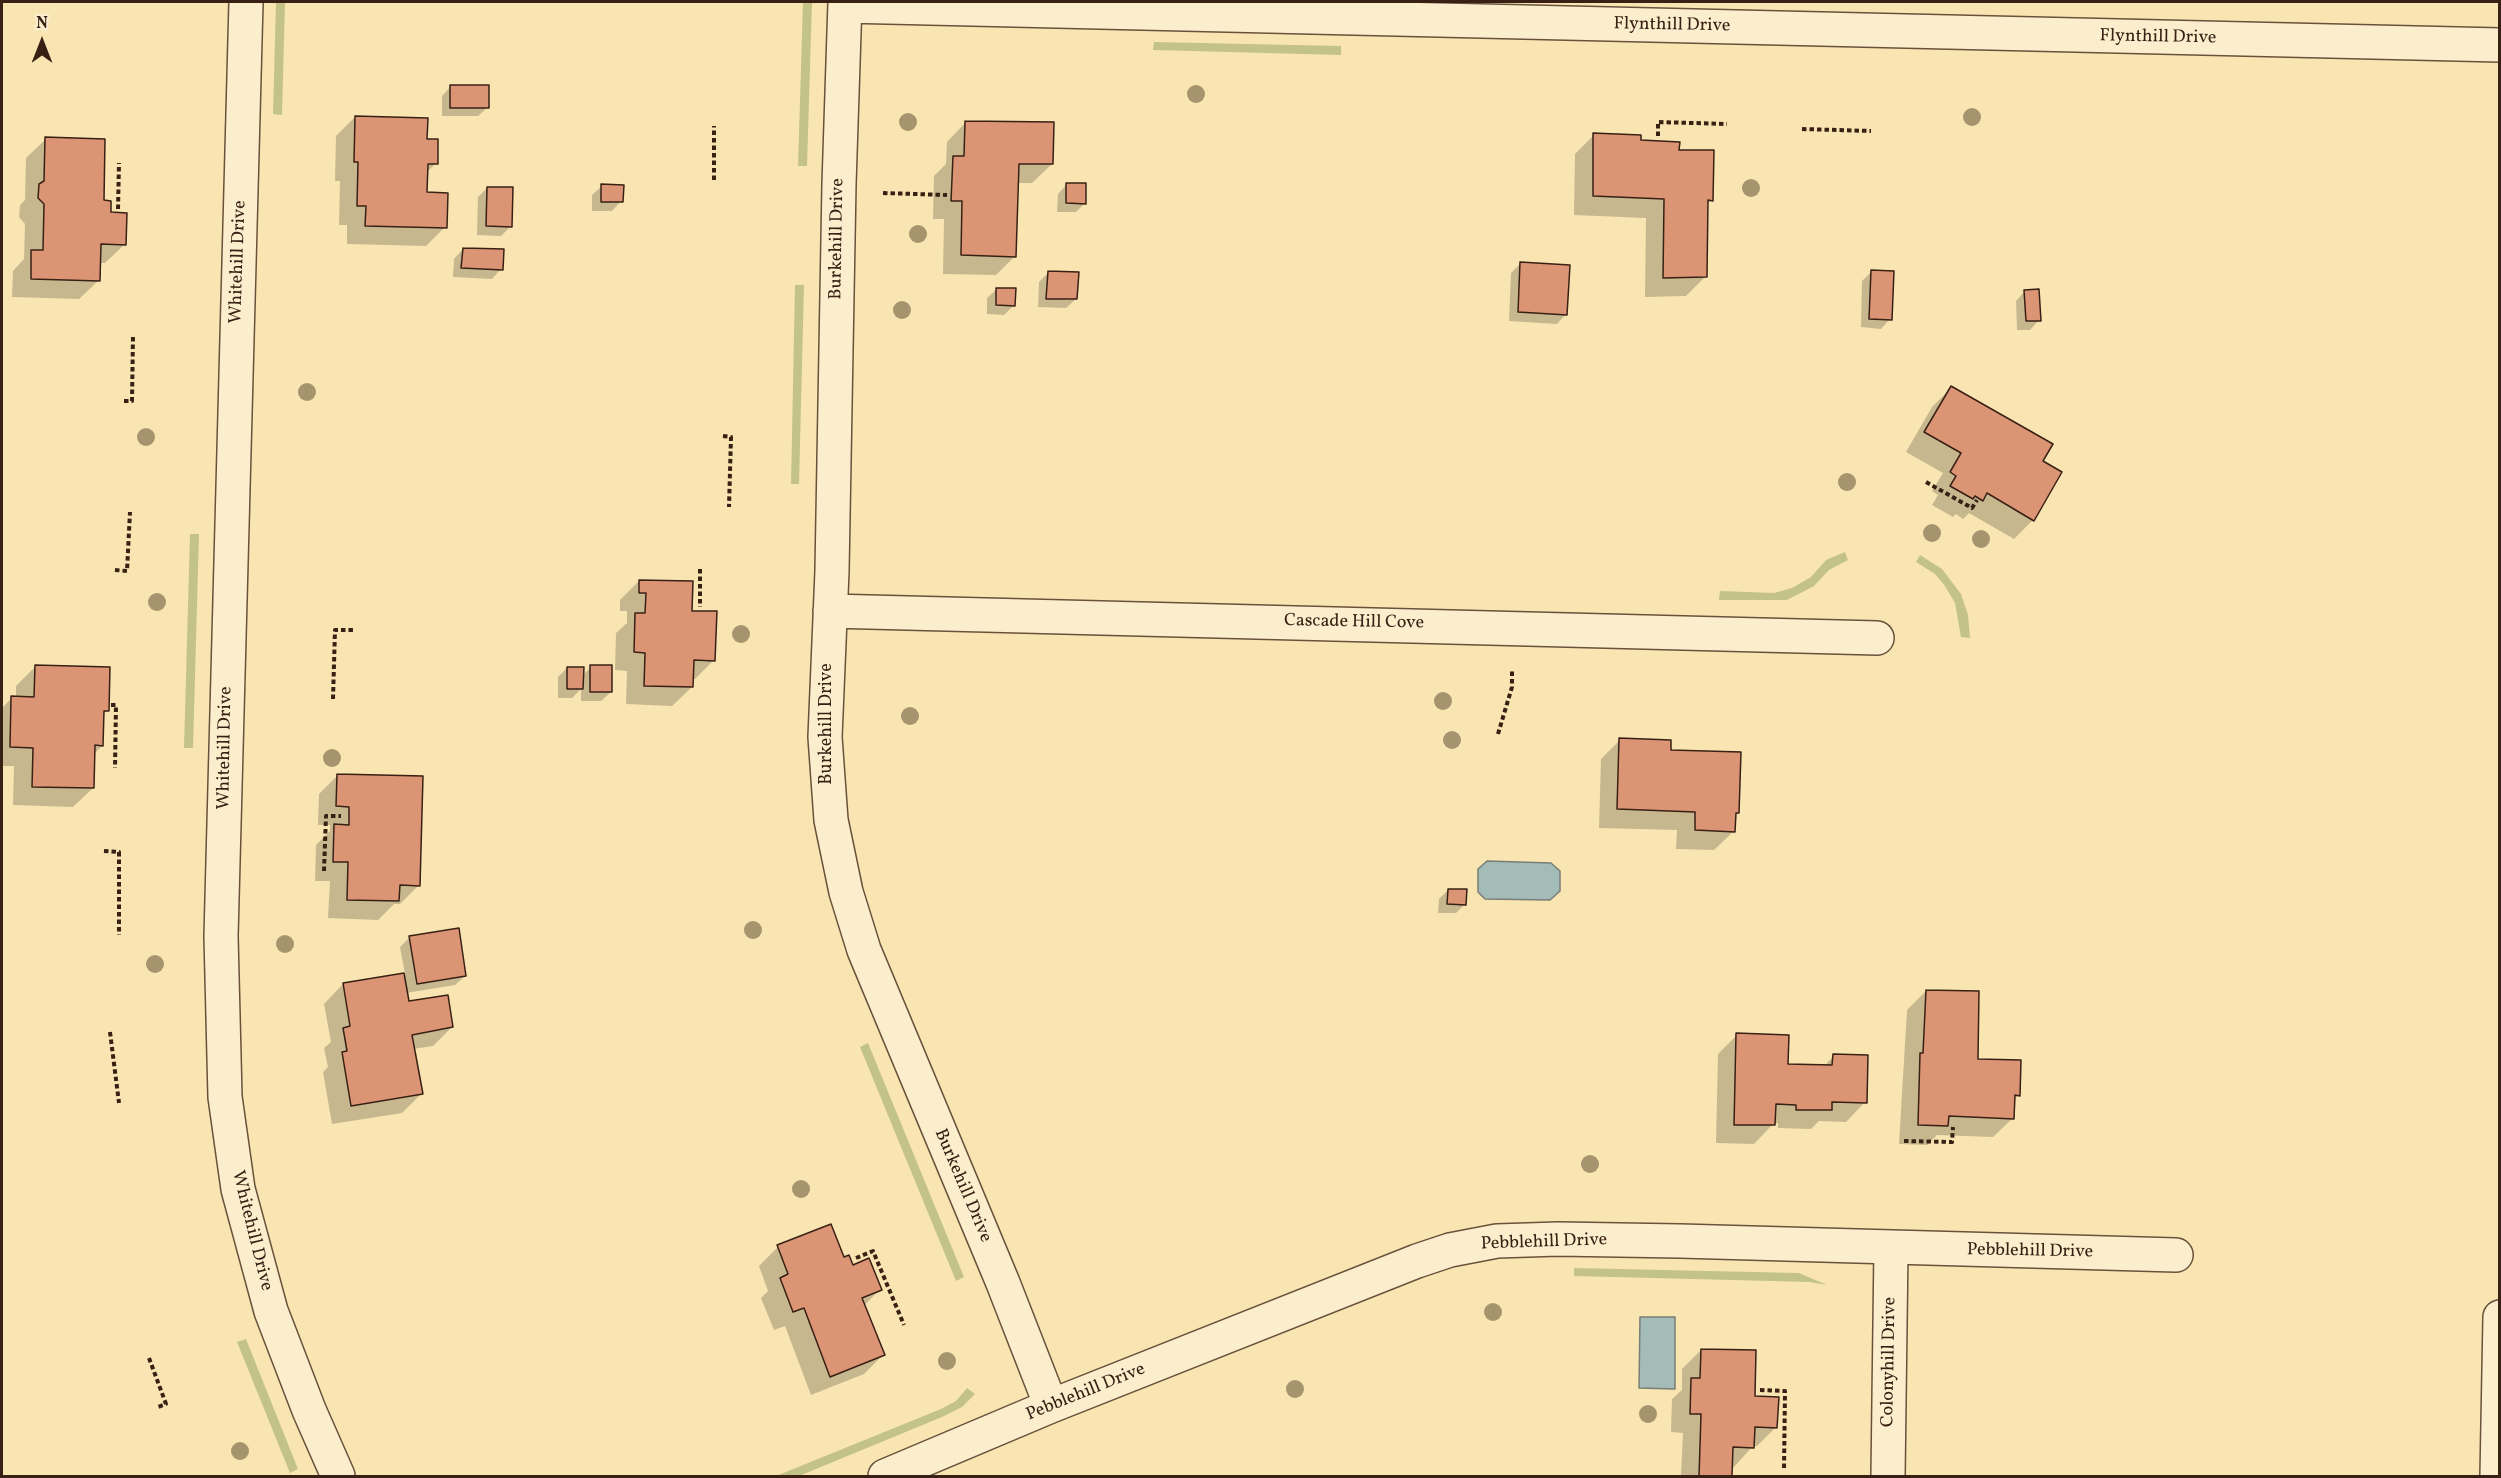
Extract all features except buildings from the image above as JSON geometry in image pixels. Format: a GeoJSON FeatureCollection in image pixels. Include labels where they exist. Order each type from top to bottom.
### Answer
{"type":"FeatureCollection","features":[{"type":"Feature","properties":{"kind":"street","name":"Whitehill Drive"},"geometry":{"type":"LineString","coordinates":[[246,2],[221,936],[225,1097],[238,1189],[271,1311],[309,1410],[338,1476]]}},
{"type":"Feature","properties":{"kind":"street","name":"Flynthill Drive"},"geometry":{"type":"LineString","coordinates":[[845,4],[2499,45]]}},
{"type":"Feature","properties":{"kind":"street","name":"Burkehill Drive"},"geometry":{"type":"LineString","coordinates":[[845,4],[825,737],[831,820],[846,892],[864,950],[1003,1283],[1051,1406]]}},
{"type":"Feature","properties":{"kind":"street","name":"Cascade Hill Cove"},"geometry":{"type":"LineString","coordinates":[[830,611],[1877,638]]}},
{"type":"Feature","properties":{"kind":"street","name":"Pebblehill Drive"},"geometry":{"type":"LineString","coordinates":[[885,1476],[1051,1406],[1417,1261],[1450,1250],[1497,1241],[1558,1239],[2176,1255]]}},
{"type":"Feature","properties":{"kind":"street","name":"Colonyhill Drive"},"geometry":{"type":"LineString","coordinates":[[1888,1476],[1891,1248]]}},
{"type":"Feature","properties":{"kind":"street"},"geometry":{"type":"LineString","coordinates":[[2497,1476],[2499,1317]]}},
{"type":"Feature","properties":{"kind":"path"},"geometry":{"type":"LineString","coordinates":[[1658,136],[1658,122],[1726,124]]}},
{"type":"Feature","properties":{"kind":"path"},"geometry":{"type":"LineString","coordinates":[[714,126],[714,180]]}},
{"type":"Feature","properties":{"kind":"path"},"geometry":{"type":"LineString","coordinates":[[1802,129],[1871,130]]}},
{"type":"Feature","properties":{"kind":"path"},"geometry":{"type":"LineString","coordinates":[[118,209],[120,163]]}},
{"type":"Feature","properties":{"kind":"path"},"geometry":{"type":"LineString","coordinates":[[883,193],[947,195]]}},
{"type":"Feature","properties":{"kind":"path"},"geometry":{"type":"LineString","coordinates":[[124,401],[132,401],[133,336]]}},
{"type":"Feature","properties":{"kind":"path"},"geometry":{"type":"LineString","coordinates":[[723,436],[731,436],[729,507]]}},
{"type":"Feature","properties":{"kind":"path"},"geometry":{"type":"LineString","coordinates":[[1926,482],[1972,508],[1977,500]]}},
{"type":"Feature","properties":{"kind":"path"},"geometry":{"type":"LineString","coordinates":[[115,570],[127,571],[130,512]]}},
{"type":"Feature","properties":{"kind":"path"},"geometry":{"type":"LineString","coordinates":[[700,568],[700,607]]}},
{"type":"Feature","properties":{"kind":"path"},"geometry":{"type":"LineString","coordinates":[[333,699],[336,630],[356,630]]}},
{"type":"Feature","properties":{"kind":"path"},"geometry":{"type":"LineString","coordinates":[[1498,734],[1512,687],[1512,671]]}},
{"type":"Feature","properties":{"kind":"path"},"geometry":{"type":"LineString","coordinates":[[111,705],[116,705],[115,768]]}},
{"type":"Feature","properties":{"kind":"path"},"geometry":{"type":"LineString","coordinates":[[324,871],[326,816],[341,816]]}},
{"type":"Feature","properties":{"kind":"path"},"geometry":{"type":"LineString","coordinates":[[104,851],[119,852],[120,935]]}},
{"type":"Feature","properties":{"kind":"path"},"geometry":{"type":"LineString","coordinates":[[110,1032],[120,1103]]}},
{"type":"Feature","properties":{"kind":"path"},"geometry":{"type":"LineString","coordinates":[[1904,1141],[1952,1142],[1953,1127]]}},
{"type":"Feature","properties":{"kind":"path"},"geometry":{"type":"LineString","coordinates":[[856,1258],[873,1251],[904,1325]]}},
{"type":"Feature","properties":{"kind":"path"},"geometry":{"type":"LineString","coordinates":[[149,1358],[166,1404],[158,1407]]}},
{"type":"Feature","properties":{"kind":"path"},"geometry":{"type":"LineString","coordinates":[[1760,1390],[1785,1391],[1784,1470]]}},
{"type":"Feature","properties":{"kind":"green space"},"geometry":{"type":"Polygon","coordinates":[[[276,2],[285,2],[282,115],[273,114],[276,2]]]}},
{"type":"Feature","properties":{"kind":"green space"},"geometry":{"type":"Polygon","coordinates":[[[803,2],[812,2],[807,166],[798,166],[803,2]]]}},
{"type":"Feature","properties":{"kind":"green space"},"geometry":{"type":"Polygon","coordinates":[[[1154,42],[1341,46],[1341,55],[1153,50],[1154,42]]]}},
{"type":"Feature","properties":{"kind":"green space"},"geometry":{"type":"Polygon","coordinates":[[[795,285],[804,285],[799,484],[791,484],[795,285]]]}},
{"type":"Feature","properties":{"kind":"green space"},"geometry":{"type":"Polygon","coordinates":[[[190,534],[199,534],[193,748],[184,748],[190,534]]]}},
{"type":"Feature","properties":{"kind":"green space"},"geometry":{"type":"Polygon","coordinates":[[[1845,552],[1848,560],[1829,570],[1814,586],[1787,600],[1719,600],[1720,591],[1774,593],[1792,588],[1811,577],[1826,560],[1845,552]]]}},
{"type":"Feature","properties":{"kind":"green space"},"geometry":{"type":"Polygon","coordinates":[[[1920,555],[1942,569],[1961,594],[1968,615],[1970,638],[1961,637],[1955,603],[1935,574],[1916,562],[1920,555]]]}},
{"type":"Feature","properties":{"kind":"green space"},"geometry":{"type":"Polygon","coordinates":[[[868,1043],[964,1277],[956,1281],[860,1047],[868,1043]]]}},
{"type":"Feature","properties":{"kind":"green space"},"geometry":{"type":"Polygon","coordinates":[[[1574,1268],[1799,1273],[1827,1285],[1810,1282],[1574,1276],[1574,1268]]]}},
{"type":"Feature","properties":{"kind":"green space"},"geometry":{"type":"Polygon","coordinates":[[[246,1339],[298,1469],[290,1473],[237,1342],[246,1339]]]}},
{"type":"Feature","properties":{"kind":"green space"},"geometry":{"type":"Polygon","coordinates":[[[967,1388],[975,1394],[962,1407],[942,1417],[799,1476],[776,1476],[941,1409],[956,1401],[967,1388]]]}},
{"type":"Feature","properties":{"kind":"water"},"geometry":{"type":"Polygon","coordinates":[[[1487,861],[1551,863],[1560,871],[1560,891],[1550,900],[1485,899],[1478,892],[1478,869],[1487,861]]]}},
{"type":"Feature","properties":{"kind":"water"},"geometry":{"type":"Polygon","coordinates":[[[1640,1317],[1675,1317],[1675,1389],[1639,1388],[1640,1317]]]}}]}
